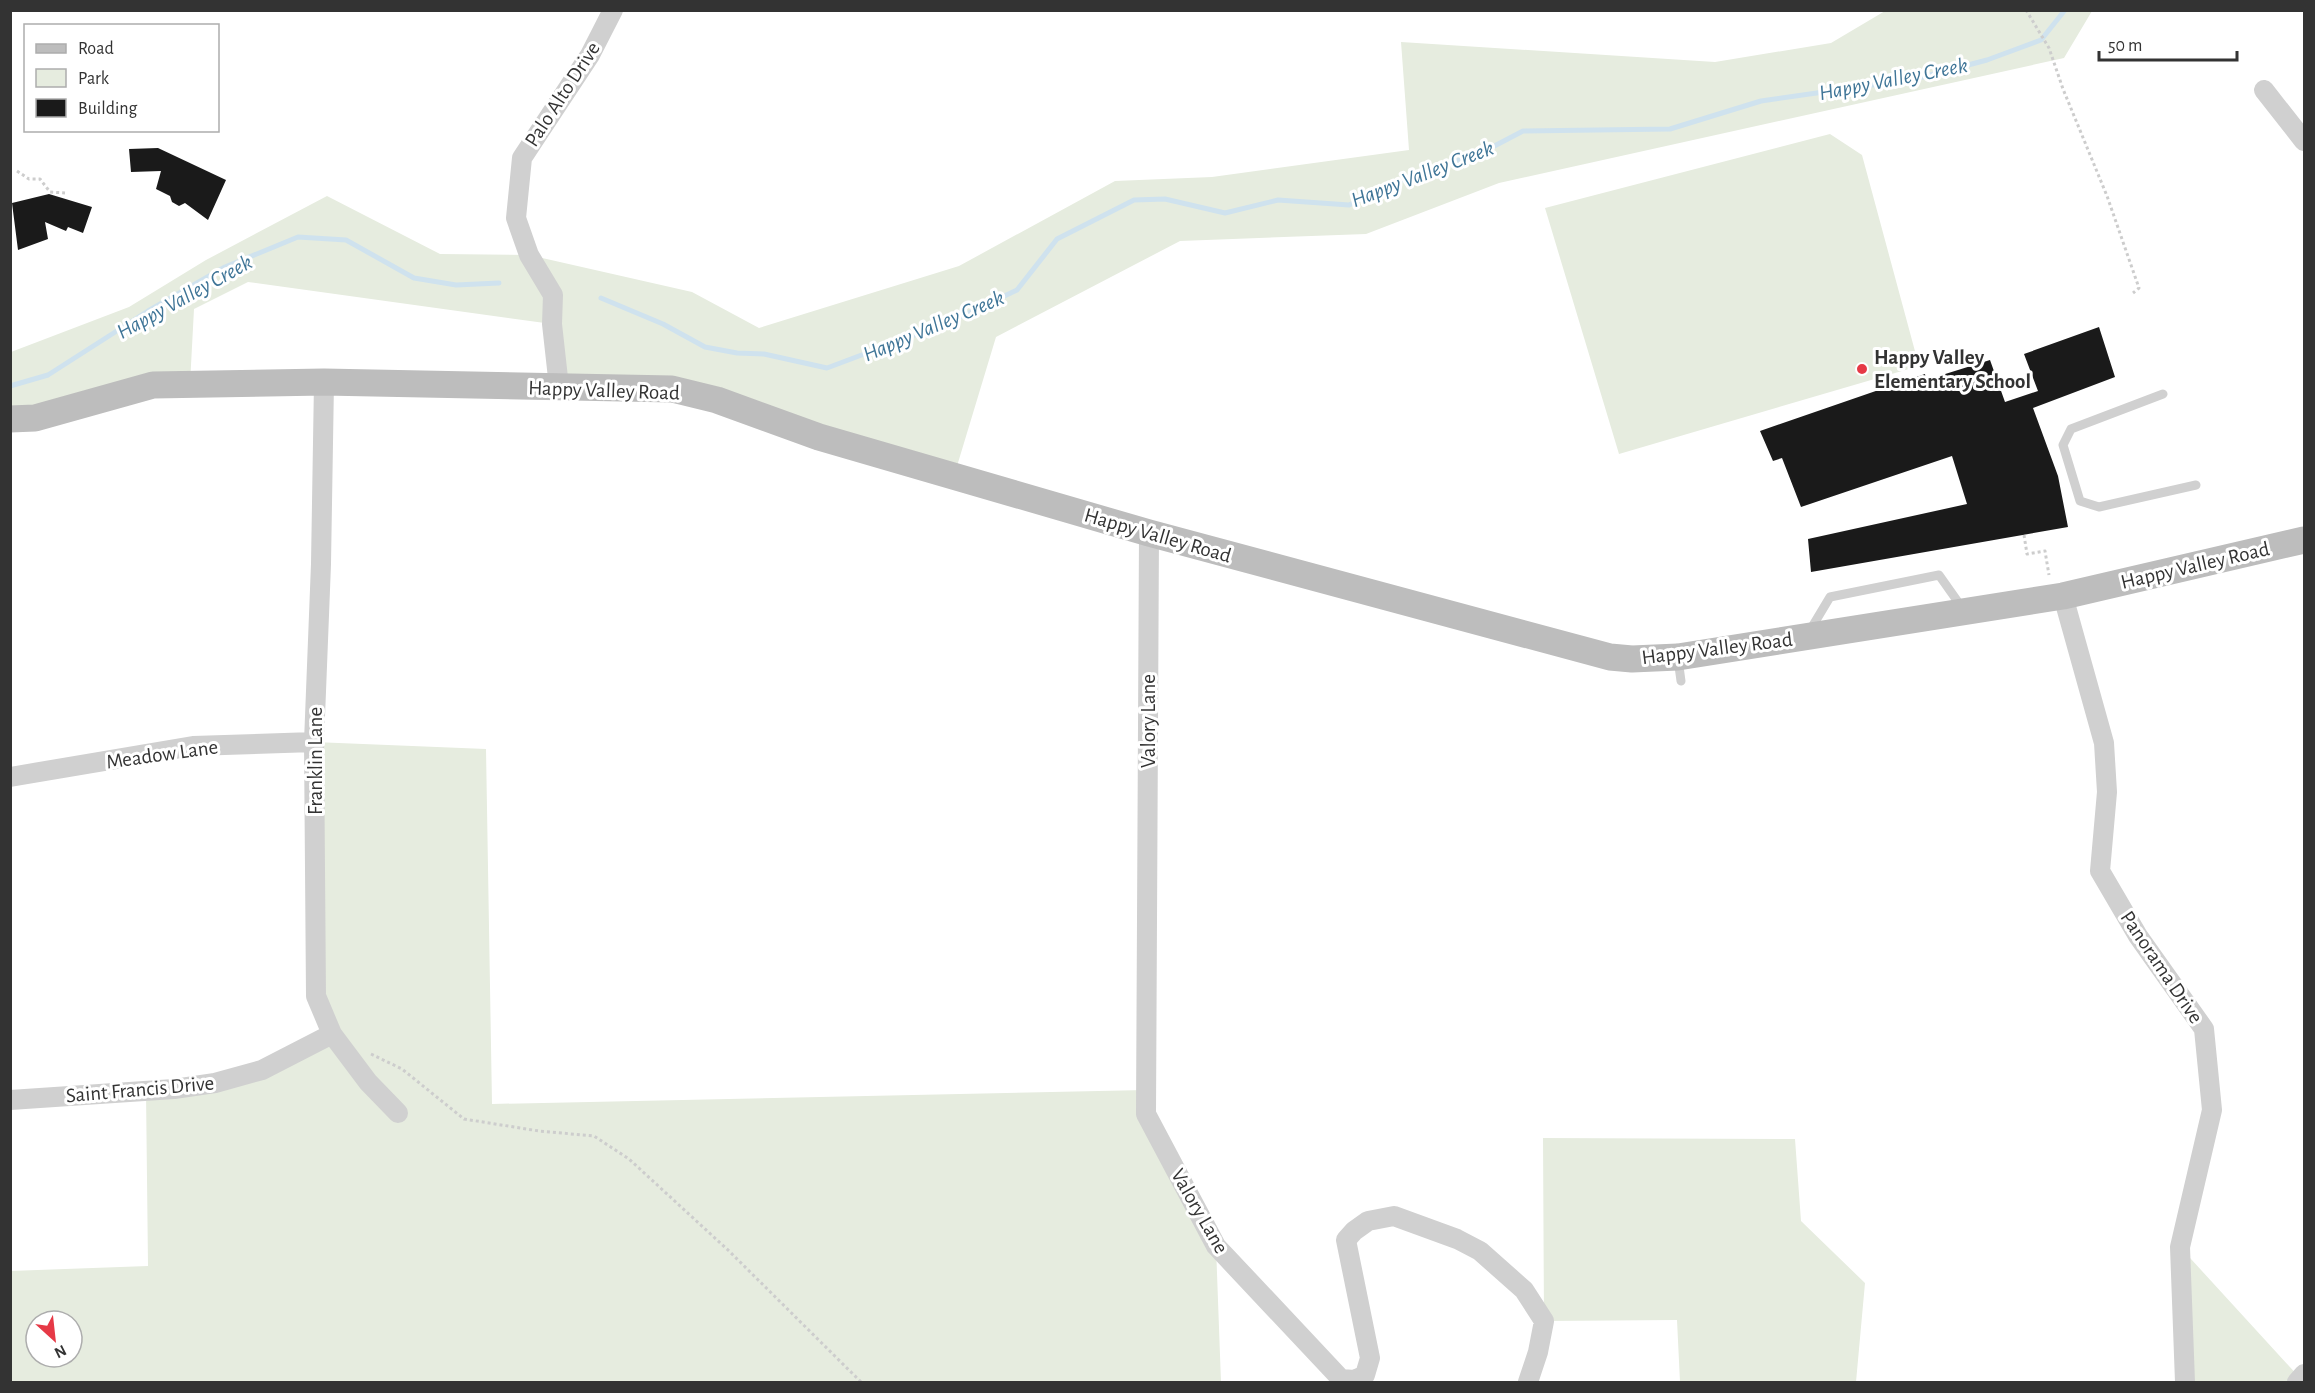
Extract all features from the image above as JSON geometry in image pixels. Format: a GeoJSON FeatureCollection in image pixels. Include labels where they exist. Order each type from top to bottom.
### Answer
{"type":"FeatureCollection","features":[{"type":"Feature","properties":{"kind":"street","name":"Palo Alto Drive"},"geometry":{"type":"LineString","coordinates":[[559,387],[552,324],[553,295],[530,255],[516,218],[522,158],[590,55],[613,10]]}},
{"type":"Feature","properties":{"kind":"street"},"geometry":{"type":"LineString","coordinates":[[2264,90],[2304,141]]}},
{"type":"Feature","properties":{"kind":"street","name":"Happy Valley Road"},"geometry":{"type":"LineString","coordinates":[[10,419],[34,418],[153,384],[324,382],[672,389],[717,400],[819,437],[1149,533],[1610,657],[1680,669],[1806,636],[2058,596],[2304,540]]}},
{"type":"Feature","properties":{"kind":"street","name":"Franklin Lane"},"geometry":{"type":"LineString","coordinates":[[324,382],[321,564],[314,742],[316,996],[332,1034],[368,1082],[398,1113]]}},
{"type":"Feature","properties":{"kind":"street","name":"Valory Lane"},"geometry":{"type":"LineString","coordinates":[[1149,533],[1146,1114],[1216,1246],[1341,1379],[1354,1380],[1365,1375],[1370,1358],[1346,1240],[1368,1221],[1394,1216],[1457,1239],[1480,1251],[1524,1290],[1544,1321],[1538,1352],[1527,1383]]}},
{"type":"Feature","properties":{"kind":"street","name":"Panorama Drive"},"geometry":{"type":"LineString","coordinates":[[2058,596],[2104,742],[2107,792],[2100,871],[2138,936],[2204,1029],[2212,1110],[2180,1248],[2185,1383]]}},
{"type":"Feature","properties":{"kind":"street","name":"Meadow Lane"},"geometry":{"type":"LineString","coordinates":[[10,777],[193,746],[314,742]]}},
{"type":"Feature","properties":{"kind":"street","name":"Saint Francis Drive"},"geometry":{"type":"LineString","coordinates":[[10,1100],[174,1089],[215,1083],[262,1070],[332,1034]]}},
{"type":"Feature","properties":{"kind":"street"},"geometry":{"type":"LineString","coordinates":[[2297,1383],[2304,1374]]}},
{"type":"Feature","properties":{"kind":"lane"},"geometry":{"type":"LineString","coordinates":[[2163,394],[2071,429],[2063,445],[2080,501],[2099,507],[2196,485]]}},
{"type":"Feature","properties":{"kind":"lane"},"geometry":{"type":"LineString","coordinates":[[1806,636],[1830,597],[1939,575],[1964,611]]}},
{"type":"Feature","properties":{"kind":"path"},"geometry":{"type":"LineString","coordinates":[[2026,10],[2049,48],[2063,89],[2107,196],[2139,288],[2133,293]]}},
{"type":"Feature","properties":{"kind":"path"},"geometry":{"type":"LineString","coordinates":[[17,171],[29,179],[40,179],[50,192],[65,193]]}},
{"type":"Feature","properties":{"kind":"path"},"geometry":{"type":"LineString","coordinates":[[2024,535],[2027,554],[2045,551],[2058,596]]}},
{"type":"Feature","properties":{"kind":"path"},"geometry":{"type":"LineString","coordinates":[[362,1049],[402,1069],[464,1119],[539,1131],[594,1136],[629,1159],[729,1251],[861,1383]]}},
{"type":"Feature","properties":{"kind":"green space"},"geometry":{"type":"Polygon","coordinates":[[[1885,11],[2092,11],[2064,58],[1499,183],[1366,234],[1180,241],[996,337],[954,476],[717,400],[559,387],[552,324],[248,282],[194,309],[190,384],[11,419],[11,352],[129,307],[206,260],[327,196],[440,254],[529,255],[692,292],[759,328],[959,266],[1115,181],[1212,177],[1409,150],[1401,42],[1715,62],[1831,43],[1885,11]]]}},
{"type":"Feature","properties":{"kind":"green space"},"geometry":{"type":"Polygon","coordinates":[[[1830,134],[1862,155],[1919,366],[1619,454],[1545,208],[1830,134]]]}},
{"type":"Feature","properties":{"kind":"green space"},"geometry":{"type":"Polygon","coordinates":[[[314,742],[486,749],[492,1104],[1146,1090],[1146,1114],[1216,1246],[1221,1382],[11,1382],[10,1271],[148,1266],[146,1091],[215,1084],[332,1034],[316,996],[314,742]]]}},
{"type":"Feature","properties":{"kind":"green space"},"geometry":{"type":"Polygon","coordinates":[[[1543,1138],[1795,1139],[1801,1221],[1865,1283],[1856,1382],[1680,1382],[1677,1320],[1544,1321],[1543,1138]]]}},
{"type":"Feature","properties":{"kind":"green space"},"geometry":{"type":"Polygon","coordinates":[[[2180,1247],[2300,1378],[2304,1382],[2185,1382],[2180,1247]]]}},
{"type":"Feature","properties":{"kind":"building"},"geometry":{"type":"Polygon","coordinates":[[[158,148],[226,180],[208,220],[185,203],[179,206],[172,202],[170,196],[156,189],[161,171],[131,172],[129,149],[158,148]]]}},
{"type":"Feature","properties":{"kind":"building"},"geometry":{"type":"Polygon","coordinates":[[[49,194],[92,207],[83,233],[68,227],[66,231],[45,222],[48,239],[18,250],[12,203],[49,194]]]}},
{"type":"Feature","properties":{"kind":"building"},"geometry":{"type":"Polygon","coordinates":[[[2099,327],[2115,377],[2033,408],[2058,476],[2068,527],[1811,572],[1808,539],[1967,504],[1952,456],[1801,507],[1782,458],[1773,461],[1760,431],[1925,374],[1926,380],[1990,360],[2005,402],[2038,391],[2024,354],[2099,327]]]}},
{"type":"Feature","properties":{"kind":"waterway","name":"Happy Valley Creek"},"geometry":{"type":"LineString","coordinates":[[601,298],[663,324],[705,347],[737,353],[764,354],[827,368],[952,321],[1017,290],[1057,239],[1134,200],[1165,199],[1225,213],[1278,200],[1349,205],[1415,174],[1481,153],[1523,131],[1670,129],[1761,101],[1915,79],[1987,60],[2041,40],[2065,10]]}},
{"type":"Feature","properties":{"kind":"waterway","name":"Happy Valley Creek"},"geometry":{"type":"LineString","coordinates":[[10,386],[48,375],[148,311],[225,267],[298,237],[346,240],[414,278],[456,285],[499,283]]}},
{"type":"Feature","properties":{"kind":"place","name":"Happy Valley Elementary School"},"geometry":{"type":"Point","coordinates":[1862,369]}}]}
